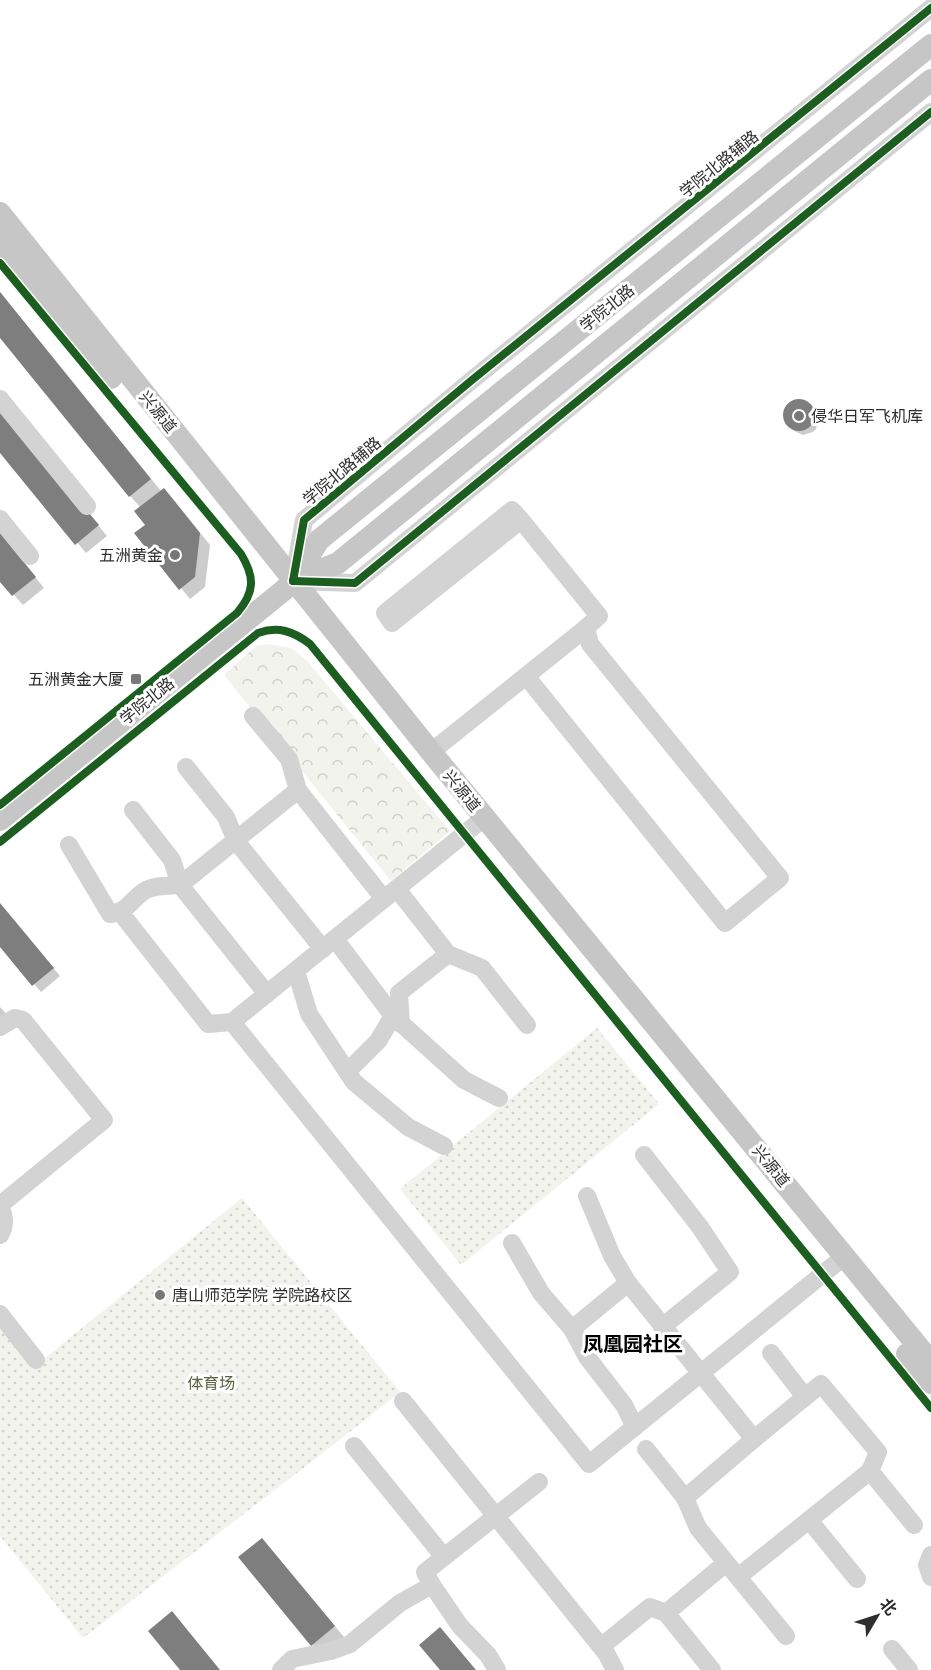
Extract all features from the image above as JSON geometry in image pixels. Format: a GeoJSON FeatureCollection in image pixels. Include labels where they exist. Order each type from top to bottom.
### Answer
{"type":"FeatureCollection","features":[{"type":"Feature","properties":{"kind":"main road","name":"学院北路"},"geometry":{"type":"LineString","coordinates":[[288,586],[319,540],[931,45]]}},
{"type":"Feature","properties":{"kind":"main road","name":"学院北路"},"geometry":{"type":"LineString","coordinates":[[0,820],[288,586],[338,563],[931,80]]}},
{"type":"Feature","properties":{"kind":"main road","name":"兴源道"},"geometry":{"type":"LineString","coordinates":[[0,213],[288,586],[479,822],[840,1260],[931,1362]]}},
{"type":"Feature","properties":{"kind":"main road"},"geometry":{"type":"LineString","coordinates":[[713,223],[729,244]]}},
{"type":"Feature","properties":{"kind":"main road","name":"兴源道"},"geometry":{"type":"LineString","coordinates":[[0,241],[430,752],[479,822]]}},
{"type":"Feature","properties":{"kind":"main road","name":"兴源道"},"geometry":{"type":"LineString","coordinates":[[840,1260],[931,1383]]}},
{"type":"Feature","properties":{"kind":"street","name":"学院北路辅路"},"geometry":{"type":"LineString","coordinates":[[288,586],[304,520],[472,380],[931,8]]}},
{"type":"Feature","properties":{"kind":"street"},"geometry":{"type":"LineString","coordinates":[[288,586],[355,584],[931,112]]}},
{"type":"Feature","properties":{"kind":"street"},"geometry":{"type":"LineString","coordinates":[[696,200],[713,223]]}},
{"type":"Feature","properties":{"kind":"street"},"geometry":{"type":"LineString","coordinates":[[729,244],[746,263]]}},
{"type":"Feature","properties":{"kind":"street"},"geometry":{"type":"LineString","coordinates":[[472,380],[488,404]]}},
{"type":"Feature","properties":{"kind":"street"},"geometry":{"type":"LineString","coordinates":[[0,399],[87,506]]}},
{"type":"Feature","properties":{"kind":"street"},"geometry":{"type":"LineString","coordinates":[[505,426],[520,447]]}},
{"type":"Feature","properties":{"kind":"street"},"geometry":{"type":"LineString","coordinates":[[430,752],[599,616],[521,520],[512,510],[385,613],[392,623],[521,520]]}},
{"type":"Feature","properties":{"kind":"street"},"geometry":{"type":"LineString","coordinates":[[0,519],[30,556]]}},
{"type":"Feature","properties":{"kind":"street"},"geometry":{"type":"LineString","coordinates":[[526,676],[725,922],[780,878],[590,644],[586,628]]}},
{"type":"Feature","properties":{"kind":"street"},"geometry":{"type":"LineString","coordinates":[[253,716],[289,759],[298,790],[390,894],[448,954],[482,968],[527,1024]]}},
{"type":"Feature","properties":{"kind":"street"},"geometry":{"type":"LineString","coordinates":[[186,767],[226,817],[236,841],[397,1020],[464,1080],[499,1098]]}},
{"type":"Feature","properties":{"kind":"street"},"geometry":{"type":"LineString","coordinates":[[69,845],[110,914],[120,912],[144,891],[155,886],[180,885],[298,790]]}},
{"type":"Feature","properties":{"kind":"street"},"geometry":{"type":"LineString","coordinates":[[133,810],[172,860],[180,885],[267,994]]}},
{"type":"Feature","properties":{"kind":"street"},"geometry":{"type":"LineString","coordinates":[[120,912],[208,1024],[232,1023],[479,822]]}},
{"type":"Feature","properties":{"kind":"street"},"geometry":{"type":"LineString","coordinates":[[347,1072],[397,1020],[399,993],[448,954]]}},
{"type":"Feature","properties":{"kind":"street"},"geometry":{"type":"LineString","coordinates":[[296,971],[309,1014],[354,1082],[408,1127],[444,1146]]}},
{"type":"Feature","properties":{"kind":"street"},"geometry":{"type":"LineString","coordinates":[[0,1027],[15,1018],[23,1020],[109,1126],[1,1209],[5,1225],[0,1235]]}},
{"type":"Feature","properties":{"kind":"street"},"geometry":{"type":"LineString","coordinates":[[232,1023],[589,1464],[840,1260]]}},
{"type":"Feature","properties":{"kind":"street"},"geometry":{"type":"LineString","coordinates":[[644,1155],[700,1227],[730,1272],[662,1327]]}},
{"type":"Feature","properties":{"kind":"street"},"geometry":{"type":"LineString","coordinates":[[587,1196],[612,1256],[628,1283],[754,1439]]}},
{"type":"Feature","properties":{"kind":"street"},"geometry":{"type":"LineString","coordinates":[[512,1243],[541,1293],[572,1329],[587,1357],[624,1405],[635,1427]]}},
{"type":"Feature","properties":{"kind":"street"},"geometry":{"type":"LineString","coordinates":[[572,1329],[628,1283]]}},
{"type":"Feature","properties":{"kind":"street"},"geometry":{"type":"LineString","coordinates":[[0,1314],[36,1360]]}},
{"type":"Feature","properties":{"kind":"street"},"geometry":{"type":"LineString","coordinates":[[771,1353],[805,1397]]}},
{"type":"Feature","properties":{"kind":"street"},"geometry":{"type":"LineString","coordinates":[[685,1497],[821,1384],[878,1452],[870,1471],[738,1577]]}},
{"type":"Feature","properties":{"kind":"street"},"geometry":{"type":"LineString","coordinates":[[403,1401],[606,1653],[615,1670]]}},
{"type":"Feature","properties":{"kind":"street"},"geometry":{"type":"LineString","coordinates":[[354,1446],[444,1557]]}},
{"type":"Feature","properties":{"kind":"street"},"geometry":{"type":"LineString","coordinates":[[646,1449],[685,1497],[699,1528],[786,1636]]}},
{"type":"Feature","properties":{"kind":"street"},"geometry":{"type":"LineString","coordinates":[[870,1471],[914,1525]]}},
{"type":"Feature","properties":{"kind":"street"},"geometry":{"type":"LineString","coordinates":[[497,1670],[488,1655],[460,1626],[425,1572],[539,1482]]}},
{"type":"Feature","properties":{"kind":"street"},"geometry":{"type":"LineString","coordinates":[[809,1520],[857,1579]]}},
{"type":"Feature","properties":{"kind":"street"},"geometry":{"type":"LineString","coordinates":[[931,1555],[927,1565],[931,1577]]}},
{"type":"Feature","properties":{"kind":"street"},"geometry":{"type":"LineString","coordinates":[[666,1613],[726,1563]]}},
{"type":"Feature","properties":{"kind":"street"},"geometry":{"type":"LineString","coordinates":[[281,1670],[292,1659],[331,1651],[350,1644],[400,1603],[432,1585]]}},
{"type":"Feature","properties":{"kind":"street"},"geometry":{"type":"LineString","coordinates":[[608,1641],[650,1607],[666,1613],[712,1670]]}},
{"type":"Feature","properties":{"kind":"street"},"geometry":{"type":"LineString","coordinates":[[892,1649],[909,1670]]}},
{"type":"Feature","properties":{"kind":"green space"},"geometry":{"type":"Polygon","coordinates":[[[268,644],[292,648],[308,662],[450,831],[391,881],[224,675],[256,646],[268,644]]]}},
{"type":"Feature","properties":{"kind":"green space"},"geometry":{"type":"Polygon","coordinates":[[[597,1028],[659,1104],[461,1265],[400,1189],[597,1028]]]}},
{"type":"Feature","properties":{"kind":"green space","name":"体育场"},"geometry":{"type":"Polygon","coordinates":[[[242,1198],[400,1392],[83,1638],[0,1536],[0,1326],[34,1367],[242,1198]]]}},
{"type":"Feature","properties":{"kind":"building"},"geometry":{"type":"Polygon","coordinates":[[[0,292],[151,479],[129,497],[0,338],[0,292]]]}},
{"type":"Feature","properties":{"kind":"building","name":"侵华日军飞机库"},"geometry":{"type":"Polygon","coordinates":[[[799,399],[810,404],[815,415],[810,426],[799,431],[788,426],[783,415],[788,404],[799,399]]]}},
{"type":"Feature","properties":{"kind":"building"},"geometry":{"type":"Polygon","coordinates":[[[0,405],[99,525],[75,545],[0,453],[0,405]]]}},
{"type":"Feature","properties":{"kind":"building","name":"五洲黄金"},"geometry":{"type":"Polygon","coordinates":[[[164,488],[200,533],[195,577],[179,590],[134,533],[145,525],[134,511],[164,488]]]}},
{"type":"Feature","properties":{"kind":"building"},"geometry":{"type":"Polygon","coordinates":[[[0,533],[36,577],[12,596],[0,582],[0,533]]]}},
{"type":"Feature","properties":{"kind":"building"},"geometry":{"type":"Polygon","coordinates":[[[0,903],[54,968],[32,986],[0,947],[0,903]]]}},
{"type":"Feature","properties":{"kind":"building"},"geometry":{"type":"Polygon","coordinates":[[[262,1538],[335,1626],[311,1646],[238,1557],[262,1538]]]}},
{"type":"Feature","properties":{"kind":"building"},"geometry":{"type":"Polygon","coordinates":[[[172,1611],[220,1670],[180,1670],[148,1631],[172,1611]]]}},
{"type":"Feature","properties":{"kind":"building"},"geometry":{"type":"Polygon","coordinates":[[[440,1627],[476,1670],[440,1670],[419,1645],[440,1627]]]}},
{"type":"Feature","properties":{"kind":"cycle path"},"geometry":{"type":"LineString","coordinates":[[293,581],[304,520],[472,380],[931,8]]}},
{"type":"Feature","properties":{"kind":"cycle path"},"geometry":{"type":"LineString","coordinates":[[293,581],[355,583],[931,112]]}},
{"type":"Feature","properties":{"kind":"cycle path"},"geometry":{"type":"LineString","coordinates":[[0,263],[241,554],[251,577],[250,591],[237,613],[0,805]]}},
{"type":"Feature","properties":{"kind":"cycle path"},"geometry":{"type":"LineString","coordinates":[[0,842],[258,633],[279,630],[304,640],[310,644],[931,1408]]}},
{"type":"Feature","properties":{"kind":"place","name":"侵华日军飞机库"},"geometry":{"type":"Point","coordinates":[799,416]}},
{"type":"Feature","properties":{"kind":"place","name":"五洲黄金"},"geometry":{"type":"Point","coordinates":[175,555]}},
{"type":"Feature","properties":{"kind":"place","name":"五洲黄金大厦"},"geometry":{"type":"Point","coordinates":[136,679]}},
{"type":"Feature","properties":{"kind":"place","name":"唐山师范学院 学院路校区"},"geometry":{"type":"Point","coordinates":[160,1295]}},
{"type":"Feature","properties":{"kind":"district","name":"凤凰园社区"},"geometry":{"type":"Point","coordinates":[633,1344]}}]}
